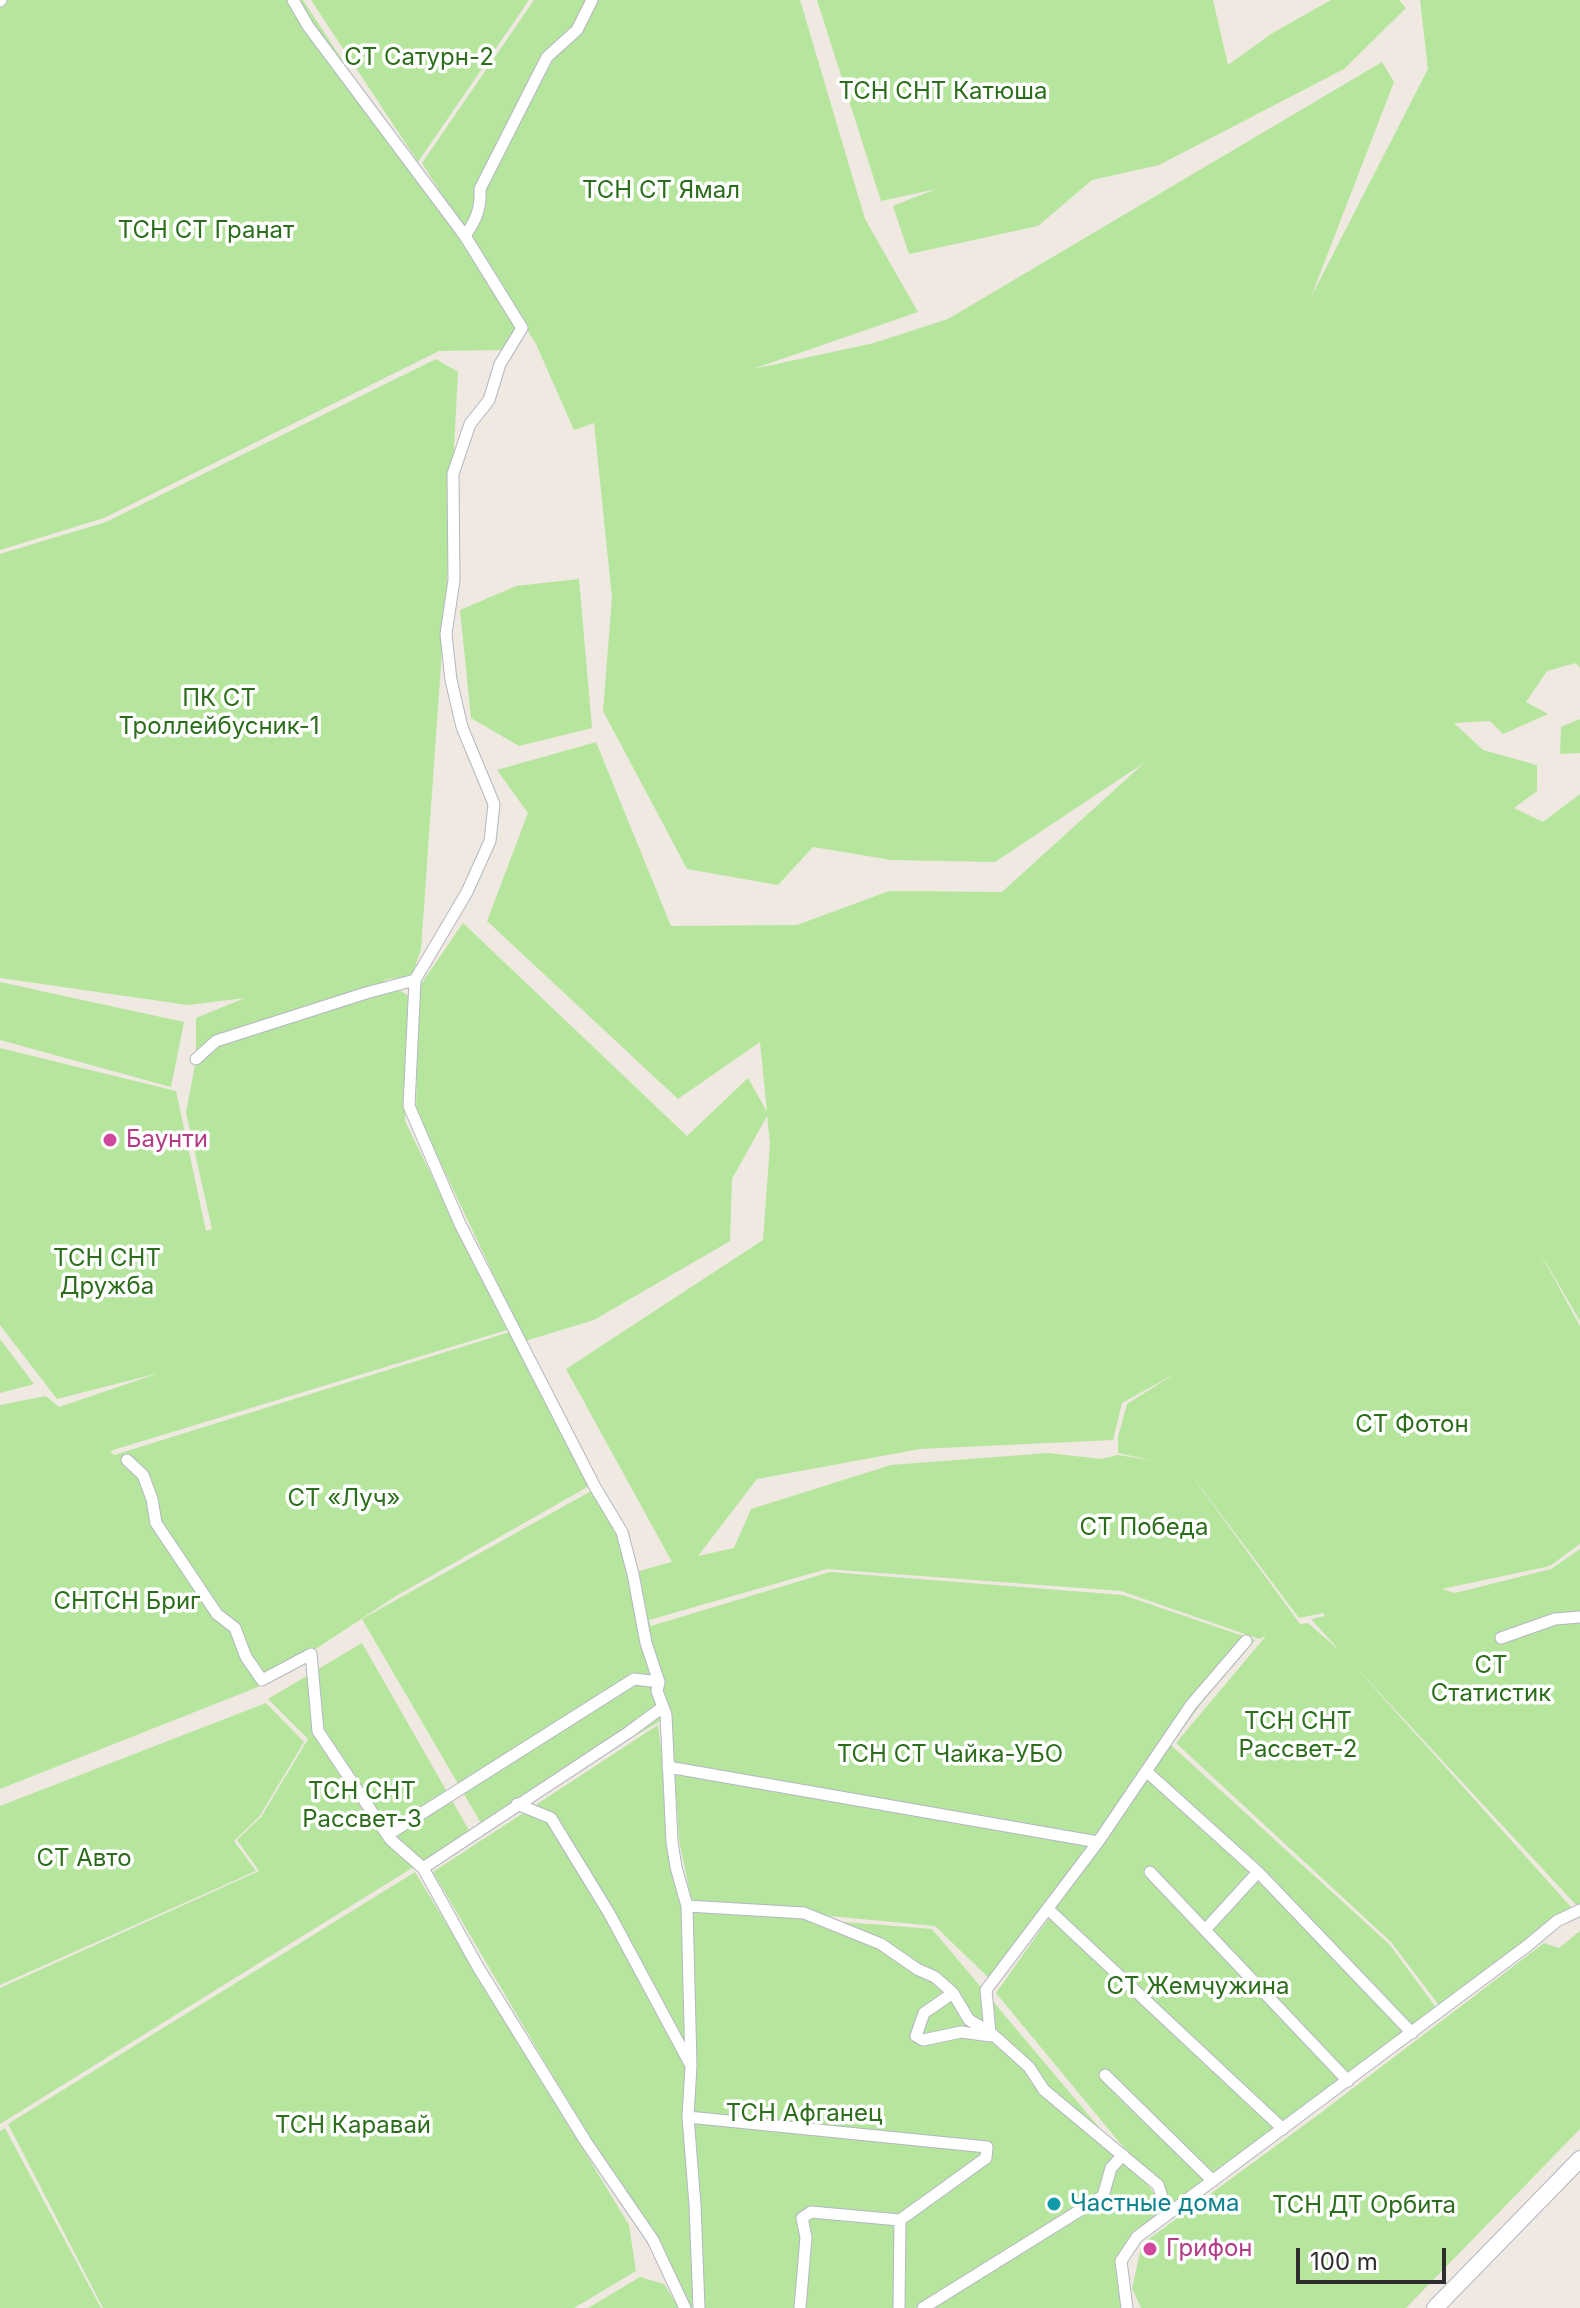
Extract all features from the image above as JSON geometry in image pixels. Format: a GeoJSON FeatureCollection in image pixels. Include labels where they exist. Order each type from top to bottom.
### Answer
{"type":"FeatureCollection","features":[{"type":"Feature","properties":{"kind":"main road"},"geometry":{"type":"LineString","coordinates":[[1435,2308],[1580,2159]]}},
{"type":"Feature","properties":{"kind":"street"},"geometry":{"type":"LineString","coordinates":[[293,0],[308,26],[465,236],[522,328],[500,364],[489,400],[470,424],[453,474],[454,580],[446,634],[451,680],[462,727],[494,804],[490,841],[473,879],[415,980],[409,1106],[460,1224],[595,1487],[622,1532],[646,1643],[659,1682],[657,1691],[666,1715],[672,1842],[687,1906],[691,2066],[688,2117],[699,2308]]}},
{"type":"Feature","properties":{"kind":"street"},"geometry":{"type":"LineString","coordinates":[[465,236],[475,221],[480,205],[480,189],[547,57],[577,30],[592,0]]}},
{"type":"Feature","properties":{"kind":"street"},"geometry":{"type":"LineString","coordinates":[[196,1059],[216,1041],[415,980]]}},
{"type":"Feature","properties":{"kind":"street"},"geometry":{"type":"LineString","coordinates":[[127,1460],[143,1475],[152,1499],[156,1523],[217,1614],[235,1628],[246,1657],[262,1680],[311,1654],[318,1731],[390,1839],[423,1868],[478,1967],[586,2142],[653,2240],[685,2308]]}},
{"type":"Feature","properties":{"kind":"street"},"geometry":{"type":"LineString","coordinates":[[1501,1638],[1555,1619],[1580,1617]]}},
{"type":"Feature","properties":{"kind":"street"},"geometry":{"type":"LineString","coordinates":[[993,2034],[986,1990],[1098,1842],[1191,1705],[1246,1641]]}},
{"type":"Feature","properties":{"kind":"street"},"geometry":{"type":"LineString","coordinates":[[389,1834],[634,1679],[659,1682]]}},
{"type":"Feature","properties":{"kind":"street"},"geometry":{"type":"LineString","coordinates":[[423,1868],[663,1707]]}},
{"type":"Feature","properties":{"kind":"street"},"geometry":{"type":"LineString","coordinates":[[668,1767],[1098,1842]]}},
{"type":"Feature","properties":{"kind":"street"},"geometry":{"type":"LineString","coordinates":[[1146,1771],[1258,1872],[1412,2033]]}},
{"type":"Feature","properties":{"kind":"street"},"geometry":{"type":"LineString","coordinates":[[517,1804],[551,1818],[609,1913],[691,2066]]}},
{"type":"Feature","properties":{"kind":"street"},"geometry":{"type":"LineString","coordinates":[[1150,1872],[1348,2081]]}},
{"type":"Feature","properties":{"kind":"street"},"geometry":{"type":"LineString","coordinates":[[1205,1930],[1258,1872]]}},
{"type":"Feature","properties":{"kind":"street"},"geometry":{"type":"LineString","coordinates":[[687,1906],[804,1913],[881,1944],[917,1969],[935,1977],[953,1993],[969,2020],[993,2034],[1029,2067],[1044,2090],[1158,2185],[1168,2214]]}},
{"type":"Feature","properties":{"kind":"street"},"geometry":{"type":"LineString","coordinates":[[1049,1910],[1283,2129]]}},
{"type":"Feature","properties":{"kind":"street"},"geometry":{"type":"LineString","coordinates":[[1127,2308],[1121,2261],[1137,2237],[1557,1921],[1580,1910]]}},
{"type":"Feature","properties":{"kind":"street"},"geometry":{"type":"LineString","coordinates":[[953,1993],[924,2013],[916,2036],[923,2040],[961,2032],[993,2034]]}},
{"type":"Feature","properties":{"kind":"street"},"geometry":{"type":"LineString","coordinates":[[1105,2075],[1213,2181]]}},
{"type":"Feature","properties":{"kind":"street"},"geometry":{"type":"LineString","coordinates":[[688,2117],[987,2147],[986,2158],[900,2220],[811,2212],[802,2218],[806,2237],[800,2308]]}},
{"type":"Feature","properties":{"kind":"street"},"geometry":{"type":"LineString","coordinates":[[923,2308],[1103,2196],[1111,2168],[1123,2155]]}},
{"type":"Feature","properties":{"kind":"street"},"geometry":{"type":"LineString","coordinates":[[899,2308],[900,2220]]}},
{"type":"Feature","properties":{"kind":"green space","name":"ТСН СТ Гранат"},"geometry":{"type":"Polygon","coordinates":[[[5,0],[303,0],[518,329],[505,350],[439,351],[104,518],[0,550],[0,6],[5,0]]]}},
{"type":"Feature","properties":{"kind":"green space","name":"СТ Сатурн-2"},"geometry":{"type":"Polygon","coordinates":[[[311,0],[529,0],[418,162],[311,0]]]}},
{"type":"Feature","properties":{"kind":"green space"},"geometry":{"type":"Polygon","coordinates":[[[534,0],[800,0],[865,219],[918,312],[753,369],[874,343],[948,319],[1382,62],[1394,82],[1311,297],[1428,69],[1420,0],[1580,0],[1580,668],[1576,663],[1547,671],[1526,702],[1548,714],[1503,734],[1490,721],[1454,723],[1483,750],[1537,765],[1537,791],[1514,808],[1543,822],[1580,794],[1580,1321],[1537,1247],[1580,1326],[1580,1544],[1550,1566],[1442,1589],[1455,1593],[1551,1569],[1580,1549],[1580,1905],[1578,1907],[1350,1661],[1571,1907],[1573,1913],[1441,2008],[1391,1942],[1176,1743],[1266,1636],[1259,1639],[1121,1591],[827,1569],[649,1620],[651,1626],[830,1572],[1123,1595],[1255,1640],[1171,1745],[1390,1945],[1437,2009],[1172,2206],[996,1993],[1143,1785],[996,1985],[935,1926],[692,1903],[679,1840],[671,1715],[482,1825],[362,1619],[600,1486],[629,1533],[644,1596],[639,1571],[672,1562],[566,1369],[763,1240],[770,1143],[767,1116],[732,1179],[730,1241],[594,1320],[525,1341],[416,1111],[419,987],[463,923],[687,1136],[748,1078],[767,1112],[760,1042],[678,1099],[487,921],[528,813],[497,770],[596,742],[671,926],[797,925],[889,891],[1002,892],[1144,763],[995,862],[891,860],[813,847],[778,885],[687,869],[603,711],[612,598],[594,423],[574,430],[536,344],[422,163],[534,0]],[[1176,1373],[1122,1403],[1113,1440],[920,1449],[757,1479],[698,1556],[734,1548],[751,1509],[891,1465],[1048,1453],[1101,1459],[1118,1455],[1155,1461],[1118,1453],[1118,1437],[1127,1404],[1176,1373]],[[1184,1465],[1300,1624],[1308,1623],[1340,1651],[1311,1619],[1325,1616],[1323,1613],[1299,1618],[1184,1465]]]}},
{"type":"Feature","properties":{"kind":"green space","name":"ТСН СНТ Катюша"},"geometry":{"type":"Polygon","coordinates":[[[817,0],[1213,0],[1228,65],[1271,34],[1331,0],[1399,0],[1406,8],[1344,69],[1159,165],[1092,180],[1038,226],[909,254],[893,206],[936,189],[881,201],[817,0]]]}},
{"type":"Feature","properties":{"kind":"green space"},"geometry":{"type":"Polygon","coordinates":[[[436,359],[458,372],[421,949],[412,976],[384,980],[410,997],[405,1121],[507,1330],[110,1451],[114,1455],[513,1331],[589,1486],[396,1596],[258,1687],[0,1789],[0,1405],[46,1396],[59,1407],[159,1373],[57,1399],[0,1325],[0,1048],[176,1091],[206,1231],[212,1229],[186,1113],[196,1059],[196,1018],[245,998],[188,1005],[0,978],[0,554],[106,522],[436,359]]]}},
{"type":"Feature","properties":{"kind":"green space"},"geometry":{"type":"Polygon","coordinates":[[[579,579],[592,728],[519,746],[471,718],[460,610],[516,586],[579,579]]]}},
{"type":"Feature","properties":{"kind":"green space"},"geometry":{"type":"Polygon","coordinates":[[[1580,719],[1580,753],[1560,754],[1561,727],[1580,719]]]}},
{"type":"Feature","properties":{"kind":"green space"},"geometry":{"type":"Polygon","coordinates":[[[0,982],[184,1022],[171,1087],[0,1040],[0,982]]]}},
{"type":"Feature","properties":{"kind":"green space"},"geometry":{"type":"Polygon","coordinates":[[[0,1339],[34,1384],[0,1393],[0,1339]]]}},
{"type":"Feature","properties":{"kind":"green space","name":"ТСН СНТ Рассвет-3"},"geometry":{"type":"Polygon","coordinates":[[[362,1643],[470,1832],[0,2124],[0,1988],[259,1871],[237,1840],[261,1817],[308,1739],[268,1699],[362,1643]]]}},
{"type":"Feature","properties":{"kind":"green space","name":"СТ Авто"},"geometry":{"type":"Polygon","coordinates":[[[266,1703],[304,1742],[259,1817],[234,1841],[256,1871],[0,1985],[0,1806],[266,1703]]]}},
{"type":"Feature","properties":{"kind":"green space","name":"ТСН Афганец"},"geometry":{"type":"Polygon","coordinates":[[[658,1725],[682,1909],[932,1929],[1156,2195],[1163,2212],[1127,2240],[1116,2263],[1122,2308],[689,2308],[433,1872],[658,1725]]]}},
{"type":"Feature","properties":{"kind":"green space","name":"ТСН Каравай"},"geometry":{"type":"Polygon","coordinates":[[[415,1872],[629,2225],[636,2271],[574,2308],[103,2308],[8,2124],[415,1872]]]}},
{"type":"Feature","properties":{"kind":"green space","name":"ТСН ДТ Орбита"},"geometry":{"type":"Polygon","coordinates":[[[1580,1931],[1580,2129],[1406,2308],[1141,2308],[1132,2288],[1142,2244],[1544,1943],[1559,1948],[1580,1931]]]}},
{"type":"Feature","properties":{"kind":"green space"},"geometry":{"type":"Polygon","coordinates":[[[5,2128],[101,2308],[0,2308],[0,2131],[5,2128]]]}},
{"type":"Feature","properties":{"kind":"green space"},"geometry":{"type":"Polygon","coordinates":[[[640,2277],[664,2284],[679,2308],[588,2308],[640,2277]]]}},
{"type":"Feature","properties":{"kind":"place","name":"Баунти"},"geometry":{"type":"Point","coordinates":[110,1140]}},
{"type":"Feature","properties":{"kind":"place","name":"Частные дома"},"geometry":{"type":"Point","coordinates":[1054,2204]}},
{"type":"Feature","properties":{"kind":"place","name":"Грифон"},"geometry":{"type":"Point","coordinates":[1150,2249]}},
{"type":"Feature","properties":{"kind":"park label","name":"ТСН СТ Ямал"},"geometry":{"type":"Point","coordinates":[661,191]}},
{"type":"Feature","properties":{"kind":"park label","name":"ПК СТ Троллейбусник-1"},"geometry":{"type":"Point","coordinates":[219,713]}},
{"type":"Feature","properties":{"kind":"park label","name":"ТСН СНТ Дружба"},"geometry":{"type":"Point","coordinates":[107,1273]}},
{"type":"Feature","properties":{"kind":"park label","name":"СТ Фотон"},"geometry":{"type":"Point","coordinates":[1412,1425]}},
{"type":"Feature","properties":{"kind":"park label","name":"СТ «Луч»"},"geometry":{"type":"Point","coordinates":[344,1499]}},
{"type":"Feature","properties":{"kind":"park label","name":"СТ Победа"},"geometry":{"type":"Point","coordinates":[1144,1528]}},
{"type":"Feature","properties":{"kind":"park label","name":"СНТСН Бриг"},"geometry":{"type":"Point","coordinates":[127,1602]}},
{"type":"Feature","properties":{"kind":"park label","name":"СТ Статистик"},"geometry":{"type":"Point","coordinates":[1491,1680]}},
{"type":"Feature","properties":{"kind":"park label","name":"ТСН СНТ Рассвет-2"},"geometry":{"type":"Point","coordinates":[1298,1736]}},
{"type":"Feature","properties":{"kind":"park label","name":"ТСН СТ Чайка-УБО"},"geometry":{"type":"Point","coordinates":[950,1755]}},
{"type":"Feature","properties":{"kind":"park label","name":"СТ Жемчужина"},"geometry":{"type":"Point","coordinates":[1198,1987]}}]}
